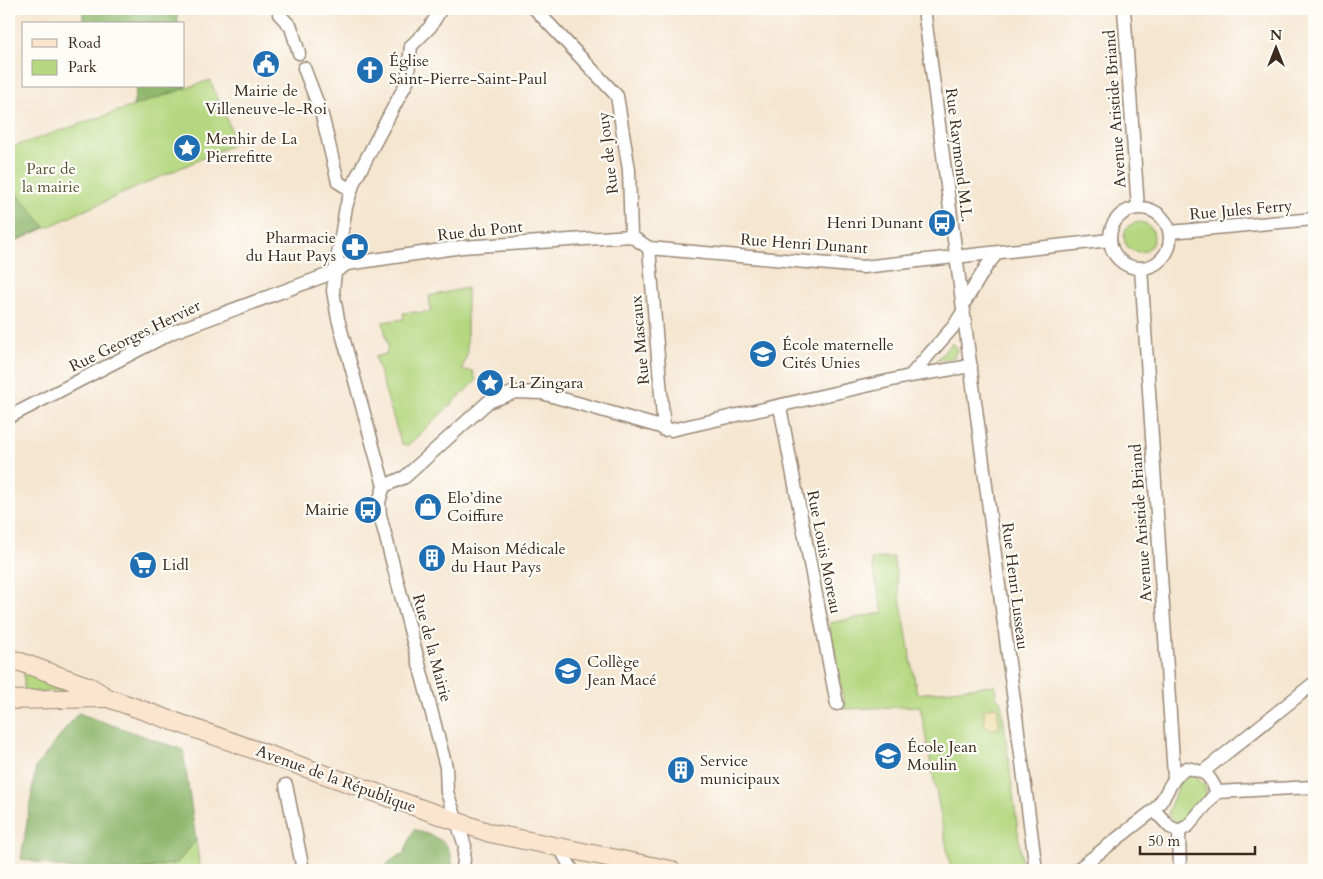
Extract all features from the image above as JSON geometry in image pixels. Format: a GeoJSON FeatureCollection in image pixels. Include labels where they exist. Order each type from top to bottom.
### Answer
{"type":"FeatureCollection","features":[{"type":"Feature","properties":{"kind":"main road","name":"Avenue de la République"},"geometry":{"type":"LineString","coordinates":[[9,658],[90,687],[108,698],[280,757],[403,804],[490,833],[671,870]]}},
{"type":"Feature","properties":{"kind":"main road"},"geometry":{"type":"LineString","coordinates":[[9,700],[108,698]]}},
{"type":"Feature","properties":{"kind":"street"},"geometry":{"type":"LineString","coordinates":[[441,9],[430,27],[411,46],[407,82],[351,190],[334,272],[333,291],[340,327],[384,486],[405,478],[488,402],[516,392],[542,394],[664,430],[685,429],[910,376],[971,366]]}},
{"type":"Feature","properties":{"kind":"street","name":"Rue de Jouy"},"geometry":{"type":"LineString","coordinates":[[535,9],[617,96],[629,170],[631,236]]}},
{"type":"Feature","properties":{"kind":"street","name":"Rue Raymond M.L."},"geometry":{"type":"LineString","coordinates":[[924,9],[963,308]]}},
{"type":"Feature","properties":{"kind":"street","name":"Avenue Aristide Briand"},"geometry":{"type":"LineString","coordinates":[[1124,9],[1138,208]]}},
{"type":"Feature","properties":{"kind":"street"},"geometry":{"type":"LineString","coordinates":[[279,14],[291,27],[299,54]]}},
{"type":"Feature","properties":{"kind":"street"},"geometry":{"type":"LineString","coordinates":[[304,68],[322,114],[338,182],[351,190]]}},
{"type":"Feature","properties":{"kind":"street"},"geometry":{"type":"LineString","coordinates":[[1138,208],[1155,211],[1162,216],[1170,232],[1171,240],[1164,257],[1158,263],[1141,268],[1123,263],[1116,256],[1110,240],[1115,221],[1121,214],[1138,208]]}},
{"type":"Feature","properties":{"kind":"street","name":"Rue Jules Ferry"},"geometry":{"type":"LineString","coordinates":[[1170,232],[1314,219]]}},
{"type":"Feature","properties":{"kind":"street"},"geometry":{"type":"LineString","coordinates":[[631,236],[649,248]]}},
{"type":"Feature","properties":{"kind":"street","name":"Rue du Pont"},"geometry":{"type":"LineString","coordinates":[[334,272],[346,264],[462,247],[631,236]]}},
{"type":"Feature","properties":{"kind":"street"},"geometry":{"type":"LineString","coordinates":[[956,258],[1110,240]]}},
{"type":"Feature","properties":{"kind":"street","name":"Rue Henri Dunant"},"geometry":{"type":"LineString","coordinates":[[649,248],[863,267],[956,258]]}},
{"type":"Feature","properties":{"kind":"street","name":"Rue Mascaux"},"geometry":{"type":"LineString","coordinates":[[649,248],[664,430]]}},
{"type":"Feature","properties":{"kind":"street"},"geometry":{"type":"LineString","coordinates":[[910,376],[948,333],[986,266],[996,253]]}},
{"type":"Feature","properties":{"kind":"street","name":"Avenue Aristide Briand"},"geometry":{"type":"LineString","coordinates":[[1141,268],[1174,776]]}},
{"type":"Feature","properties":{"kind":"street","name":"Rue Georges Hervier"},"geometry":{"type":"LineString","coordinates":[[9,417],[174,332],[334,272]]}},
{"type":"Feature","properties":{"kind":"street","name":"Rue Henri Lusseau"},"geometry":{"type":"LineString","coordinates":[[963,308],[1036,870]]}},
{"type":"Feature","properties":{"kind":"street","name":"Rue Louis Moreau"},"geometry":{"type":"LineString","coordinates":[[780,407],[836,704]]}},
{"type":"Feature","properties":{"kind":"street","name":"Rue de la Mairie"},"geometry":{"type":"LineString","coordinates":[[384,486],[379,502],[380,515],[446,767],[447,792],[454,820],[465,846],[463,870]]}},
{"type":"Feature","properties":{"kind":"street"},"geometry":{"type":"LineString","coordinates":[[1204,771],[1314,683]]}},
{"type":"Feature","properties":{"kind":"street"},"geometry":{"type":"LineString","coordinates":[[1077,870],[1165,800],[1174,776],[1187,768],[1204,771],[1217,792]]}},
{"type":"Feature","properties":{"kind":"street"},"geometry":{"type":"LineString","coordinates":[[286,784],[302,870]]}},
{"type":"Feature","properties":{"kind":"street"},"geometry":{"type":"LineString","coordinates":[[1179,831],[1188,826],[1217,792],[1314,787]]}},
{"type":"Feature","properties":{"kind":"street"},"geometry":{"type":"LineString","coordinates":[[1154,810],[1170,827],[1179,831]]}},
{"type":"Feature","properties":{"kind":"street"},"geometry":{"type":"LineString","coordinates":[[1179,831],[1180,870]]}},
{"type":"Feature","properties":{"kind":"street"},"geometry":{"type":"LineString","coordinates":[[560,848],[572,870]]}},
{"type":"Feature","properties":{"kind":"green space"},"geometry":{"type":"Polygon","coordinates":[[[83,9],[177,9],[178,22],[83,22],[83,9]]]}},
{"type":"Feature","properties":{"kind":"green space"},"geometry":{"type":"Polygon","coordinates":[[[185,79],[186,88],[133,106],[137,88],[185,88],[185,79]]]}},
{"type":"Feature","properties":{"kind":"green space","name":"Parc de la mairie"},"geometry":{"type":"Polygon","coordinates":[[[210,80],[237,143],[9,244],[9,148],[210,80]]]}},
{"type":"Feature","properties":{"kind":"green space"},"geometry":{"type":"Polygon","coordinates":[[[9,176],[14,189],[45,227],[9,244],[9,176]]]}},
{"type":"Feature","properties":{"kind":"green space"},"geometry":{"type":"Polygon","coordinates":[[[1139,222],[1150,226],[1154,237],[1150,248],[1139,252],[1128,248],[1124,237],[1128,226],[1139,222]]]}},
{"type":"Feature","properties":{"kind":"green space"},"geometry":{"type":"Polygon","coordinates":[[[467,288],[467,355],[462,370],[473,371],[476,381],[407,446],[401,443],[375,357],[386,354],[388,346],[383,322],[404,319],[403,313],[431,311],[429,296],[467,288]]]}},
{"type":"Feature","properties":{"kind":"green space"},"geometry":{"type":"Polygon","coordinates":[[[952,343],[957,349],[954,357],[936,361],[952,343]]]}},
{"type":"Feature","properties":{"kind":"green space"},"geometry":{"type":"Polygon","coordinates":[[[893,557],[917,694],[995,685],[996,696],[1001,701],[1023,870],[951,870],[920,706],[845,709],[829,623],[883,613],[871,559],[893,557]]]}},
{"type":"Feature","properties":{"kind":"green space"},"geometry":{"type":"Polygon","coordinates":[[[24,670],[75,691],[24,692],[24,670]]]}},
{"type":"Feature","properties":{"kind":"green space"},"geometry":{"type":"Polygon","coordinates":[[[78,713],[183,750],[196,840],[177,863],[136,870],[76,870],[21,859],[36,767],[78,713]]]}},
{"type":"Feature","properties":{"kind":"green space"},"geometry":{"type":"Polygon","coordinates":[[[1188,775],[1193,776],[1206,787],[1206,796],[1184,821],[1175,823],[1169,817],[1168,812],[1181,779],[1188,775]]]}},
{"type":"Feature","properties":{"kind":"green space"},"geometry":{"type":"Polygon","coordinates":[[[414,829],[438,839],[447,846],[453,870],[382,870],[390,861],[404,853],[414,829]]]}},
{"type":"Feature","properties":{"kind":"green space"},"geometry":{"type":"Polygon","coordinates":[[[196,840],[200,870],[136,870],[177,863],[196,840]]]}},
{"type":"Feature","properties":{"kind":"sand"},"geometry":{"type":"Polygon","coordinates":[[[997,706],[1000,728],[990,729],[984,724],[984,709],[997,706]]]}},
{"type":"Feature","properties":{"kind":"place","name":"Mairie de Villeneuve-le-Roi"},"geometry":{"type":"Point","coordinates":[266,64]}},
{"type":"Feature","properties":{"kind":"place","name":"Église Saint-Pierre-Saint-Paul"},"geometry":{"type":"Point","coordinates":[370,70]}},
{"type":"Feature","properties":{"kind":"place","name":"Menhir de La Pierrefitte"},"geometry":{"type":"Point","coordinates":[187,148]}},
{"type":"Feature","properties":{"kind":"place","name":"Henri Dunant"},"geometry":{"type":"Point","coordinates":[942,223]}},
{"type":"Feature","properties":{"kind":"place","name":"Pharmacie du Haut Pays"},"geometry":{"type":"Point","coordinates":[355,247]}},
{"type":"Feature","properties":{"kind":"place","name":"École maternelle Cités Unies"},"geometry":{"type":"Point","coordinates":[763,354]}},
{"type":"Feature","properties":{"kind":"place","name":"La Zingara"},"geometry":{"type":"Point","coordinates":[490,383]}},
{"type":"Feature","properties":{"kind":"place","name":"Elo’dine Coiffure"},"geometry":{"type":"Point","coordinates":[428,507]}},
{"type":"Feature","properties":{"kind":"place","name":"Mairie"},"geometry":{"type":"Point","coordinates":[368,510]}},
{"type":"Feature","properties":{"kind":"place","name":"Maison Médicale du Haut Pays"},"geometry":{"type":"Point","coordinates":[432,558]}},
{"type":"Feature","properties":{"kind":"place","name":"Lidl"},"geometry":{"type":"Point","coordinates":[143,565]}},
{"type":"Feature","properties":{"kind":"place","name":"Collège Jean Macé"},"geometry":{"type":"Point","coordinates":[568,671]}},
{"type":"Feature","properties":{"kind":"place","name":"École Jean Moulin"},"geometry":{"type":"Point","coordinates":[888,756]}},
{"type":"Feature","properties":{"kind":"place","name":"Service municipaux"},"geometry":{"type":"Point","coordinates":[681,770]}}]}
